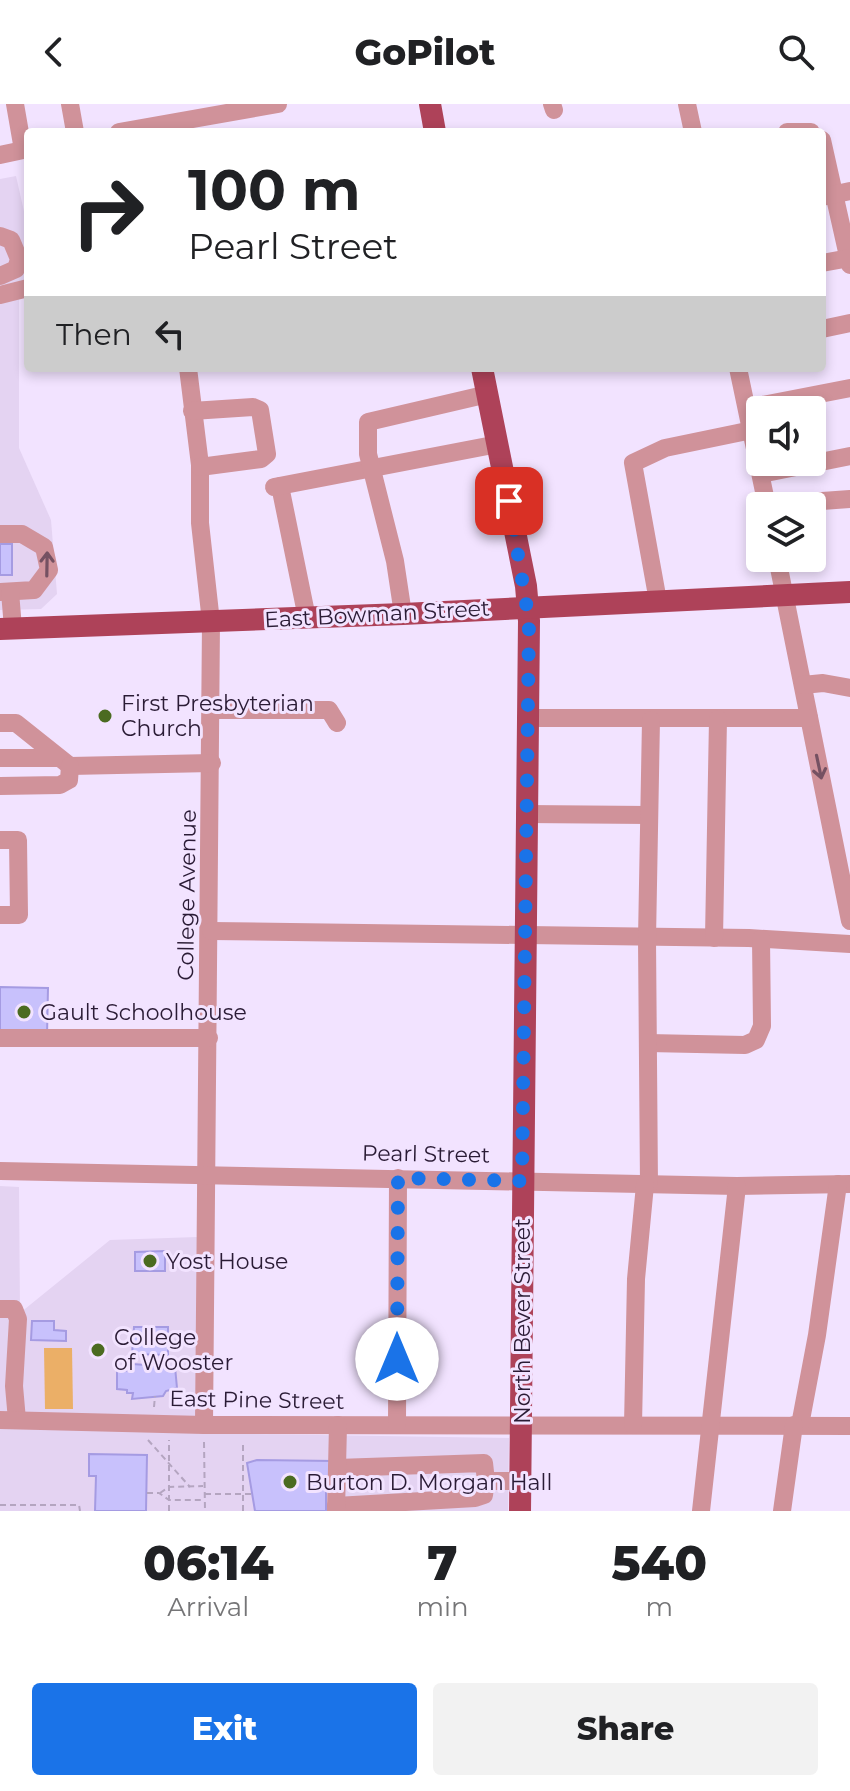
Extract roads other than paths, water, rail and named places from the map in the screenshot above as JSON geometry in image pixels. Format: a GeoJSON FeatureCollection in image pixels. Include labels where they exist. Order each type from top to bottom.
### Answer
{"type":"FeatureCollection","features":[{"type":"Feature","properties":{"kind":"main road"},"geometry":{"type":"LineString","coordinates":[[430,104],[434,128]]}},
{"type":"Feature","properties":{"kind":"main road","name":"North Bever Street"},"geometry":{"type":"LineString","coordinates":[[483,372],[528,607],[520,1511]]}},
{"type":"Feature","properties":{"kind":"main road","name":"East Bowman Street"},"geometry":{"type":"LineString","coordinates":[[7,629],[658,601],[786,602],[850,592]]}},
{"type":"Feature","properties":{"kind":"street"},"geometry":{"type":"LineString","coordinates":[[15,104],[24,144]]}},
{"type":"Feature","properties":{"kind":"street"},"geometry":{"type":"LineString","coordinates":[[70,104],[74,128]]}},
{"type":"Feature","properties":{"kind":"street"},"geometry":{"type":"LineString","coordinates":[[141,128],[174,119],[278,104]]}},
{"type":"Feature","properties":{"kind":"street"},"geometry":{"type":"LineString","coordinates":[[687,104],[692,128]]}},
{"type":"Feature","properties":{"kind":"street"},"geometry":{"type":"LineString","coordinates":[[0,155],[24,149]]}},
{"type":"Feature","properties":{"kind":"street"},"geometry":{"type":"LineString","coordinates":[[826,155],[849,262],[826,263]]}},
{"type":"Feature","properties":{"kind":"street"},"geometry":{"type":"LineString","coordinates":[[0,236],[11,240],[19,259],[16,269],[0,276]]}},
{"type":"Feature","properties":{"kind":"street"},"geometry":{"type":"LineString","coordinates":[[0,295],[24,289]]}},
{"type":"Feature","properties":{"kind":"street"},"geometry":{"type":"LineString","coordinates":[[826,328],[850,323]]}},
{"type":"Feature","properties":{"kind":"street","name":"College Avenue"},"geometry":{"type":"LineString","coordinates":[[188,372],[200,467],[200,523],[211,622],[211,931],[204,1425]]}},
{"type":"Feature","properties":{"kind":"street"},"geometry":{"type":"LineString","coordinates":[[739,372],[746,404]]}},
{"type":"Feature","properties":{"kind":"street"},"geometry":{"type":"LineString","coordinates":[[809,396],[850,388]]}},
{"type":"Feature","properties":{"kind":"street"},"geometry":{"type":"LineString","coordinates":[[403,614],[365,433],[368,422],[488,394]]}},
{"type":"Feature","properties":{"kind":"street"},"geometry":{"type":"LineString","coordinates":[[192,411],[253,407],[260,410],[268,440],[267,454],[261,459],[200,467]]}},
{"type":"Feature","properties":{"kind":"street"},"geometry":{"type":"LineString","coordinates":[[658,601],[633,463],[639,457],[665,448],[746,431]]}},
{"type":"Feature","properties":{"kind":"street"},"geometry":{"type":"LineString","coordinates":[[307,618],[277,487],[372,466],[498,444]]}},
{"type":"Feature","properties":{"kind":"street"},"geometry":{"type":"LineString","coordinates":[[826,461],[850,456]]}},
{"type":"Feature","properties":{"kind":"street"},"geometry":{"type":"LineString","coordinates":[[826,501],[850,499]]}},
{"type":"Feature","properties":{"kind":"street"},"geometry":{"type":"LineString","coordinates":[[0,534],[27,536],[48,554],[48,575],[38,588],[5,592],[7,629]]}},
{"type":"Feature","properties":{"kind":"street"},"geometry":{"type":"LineString","coordinates":[[780,572],[809,718],[843,846],[850,921]]}},
{"type":"Feature","properties":{"kind":"street"},"geometry":{"type":"LineString","coordinates":[[803,685],[823,683],[850,688]]}},
{"type":"Feature","properties":{"kind":"street"},"geometry":{"type":"LineString","coordinates":[[212,710],[329,710],[337,723]]}},
{"type":"Feature","properties":{"kind":"street"},"geometry":{"type":"LineString","coordinates":[[526,718],[809,718]]}},
{"type":"Feature","properties":{"kind":"street"},"geometry":{"type":"LineString","coordinates":[[714,938],[718,719]]}},
{"type":"Feature","properties":{"kind":"street"},"geometry":{"type":"LineString","coordinates":[[633,1425],[636,1279],[647,1185],[651,720]]}},
{"type":"Feature","properties":{"kind":"street"},"geometry":{"type":"LineString","coordinates":[[0,723],[16,723],[64,762],[69,780],[60,785],[0,786]]}},
{"type":"Feature","properties":{"kind":"street"},"geometry":{"type":"LineString","coordinates":[[0,758],[64,762],[212,763]]}},
{"type":"Feature","properties":{"kind":"street"},"geometry":{"type":"LineString","coordinates":[[525,814],[649,815]]}},
{"type":"Feature","properties":{"kind":"street"},"geometry":{"type":"LineString","coordinates":[[0,840],[18,840],[19,915],[0,915]]}},
{"type":"Feature","properties":{"kind":"street"},"geometry":{"type":"LineString","coordinates":[[211,931],[714,938],[850,944]]}},
{"type":"Feature","properties":{"kind":"street"},"geometry":{"type":"LineString","coordinates":[[648,1043],[745,1045],[756,1040],[762,1026],[761,939]]}},
{"type":"Feature","properties":{"kind":"street"},"geometry":{"type":"LineString","coordinates":[[0,1038],[209,1038]]}},
{"type":"Feature","properties":{"kind":"street","name":"Pearl Street"},"geometry":{"type":"LineString","coordinates":[[0,1171],[647,1185],[844,1184]]}},
{"type":"Feature","properties":{"kind":"street"},"geometry":{"type":"LineString","coordinates":[[397,1425],[398,1178]]}},
{"type":"Feature","properties":{"kind":"street"},"geometry":{"type":"LineString","coordinates":[[782,1511],[844,1184]]}},
{"type":"Feature","properties":{"kind":"street"},"geometry":{"type":"LineString","coordinates":[[701,1511],[713,1425],[737,1186]]}},
{"type":"Feature","properties":{"kind":"street"},"geometry":{"type":"LineString","coordinates":[[0,1309],[14,1309],[18,1319],[7,1386],[8,1420]]}},
{"type":"Feature","properties":{"kind":"street","name":"East Pine Street"},"geometry":{"type":"LineString","coordinates":[[8,1420],[204,1425],[850,1426]]}},
{"type":"Feature","properties":{"kind":"street"},"geometry":{"type":"LineString","coordinates":[[337,1468],[484,1463],[486,1481],[484,1495],[475,1498],[336,1509],[338,1425]]}},
{"type":"Feature","properties":{"kind":"street"},"geometry":{"type":"LineString","coordinates":[[486,1481],[521,1481]]}},
{"type":"Feature","properties":{"kind":"place","name":"First Presbyterian Church"},"geometry":{"type":"Point","coordinates":[105,716]}},
{"type":"Feature","properties":{"kind":"place","name":"Gault Schoolhouse"},"geometry":{"type":"Point","coordinates":[24,1012]}},
{"type":"Feature","properties":{"kind":"place","name":"Yost House"},"geometry":{"type":"Point","coordinates":[150,1261]}},
{"type":"Feature","properties":{"kind":"place","name":"College of Wooster"},"geometry":{"type":"Point","coordinates":[98,1350]}},
{"type":"Feature","properties":{"kind":"place","name":"Burton D. Morgan Hall"},"geometry":{"type":"Point","coordinates":[290,1482]}}]}
